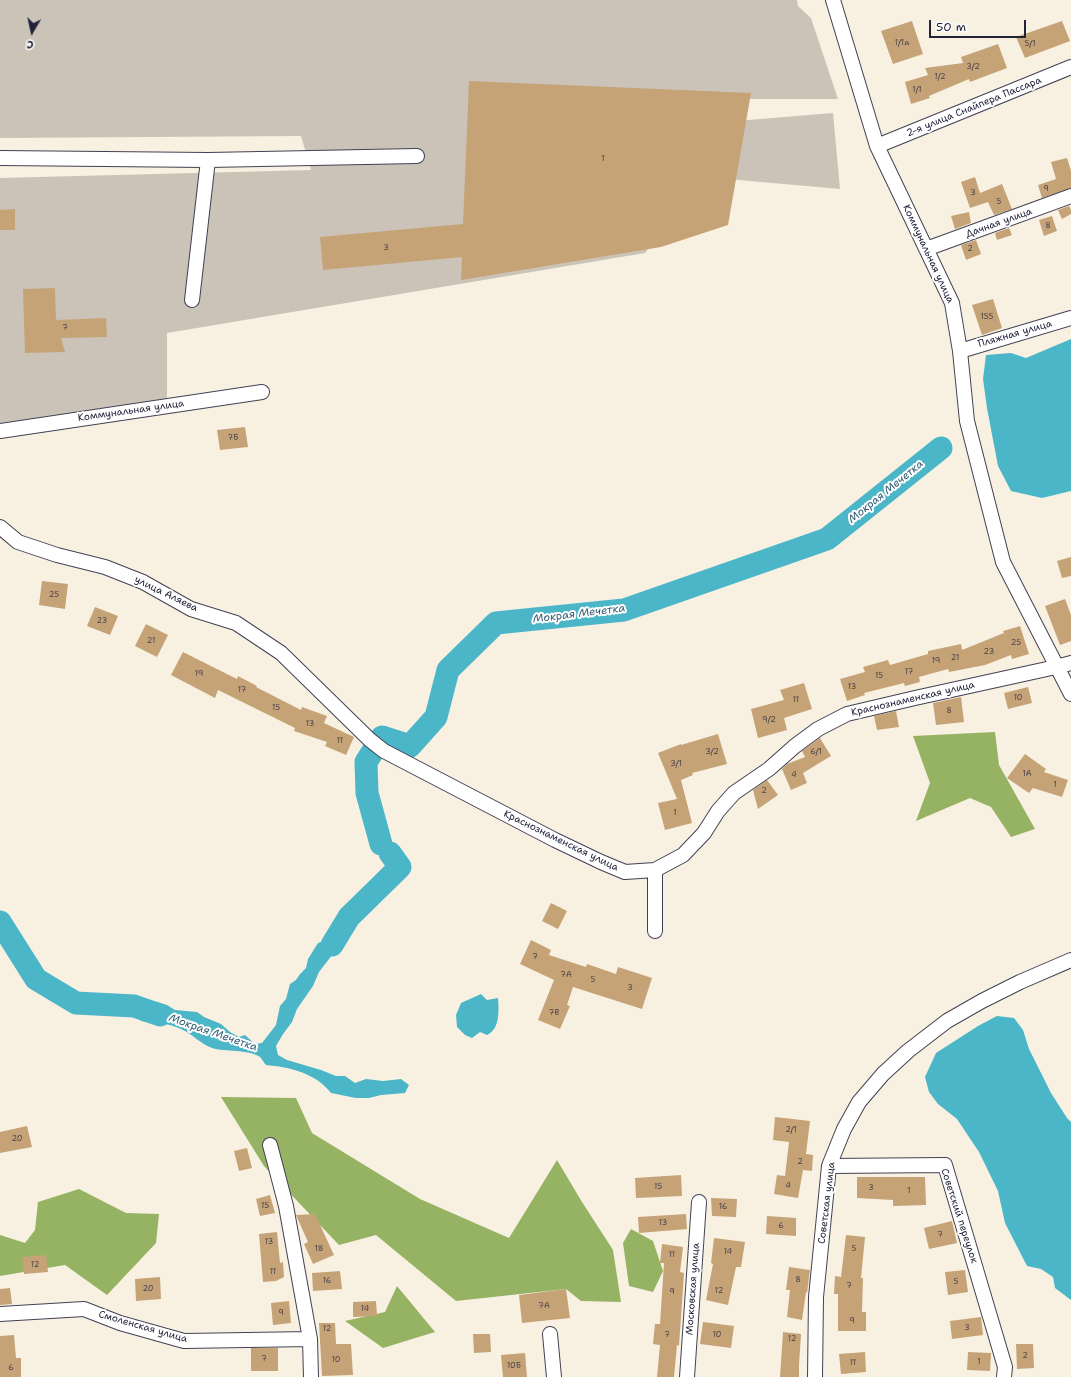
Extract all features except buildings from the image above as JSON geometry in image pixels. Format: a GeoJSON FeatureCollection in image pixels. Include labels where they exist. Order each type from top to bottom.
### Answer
{"type":"FeatureCollection","features":[{"type":"Feature","properties":{"kind":"street","name":"Коммунальная улица"},"geometry":{"type":"LineString","coordinates":[[834,0],[877,146],[952,303],[960,350],[967,421],[1003,562],[1071,694]]}},
{"type":"Feature","properties":{"kind":"street","name":"2-я улица Снайпера Пассара"},"geometry":{"type":"LineString","coordinates":[[877,146],[1071,67]]}},
{"type":"Feature","properties":{"kind":"street"},"geometry":{"type":"LineString","coordinates":[[0,158],[208,160],[417,156]]}},
{"type":"Feature","properties":{"kind":"street"},"geometry":{"type":"LineString","coordinates":[[192,300],[208,160]]}},
{"type":"Feature","properties":{"kind":"street","name":"Дачная улица"},"geometry":{"type":"LineString","coordinates":[[926,249],[1071,196]]}},
{"type":"Feature","properties":{"kind":"street","name":"Пляжная улица"},"geometry":{"type":"LineString","coordinates":[[960,350],[1071,318]]}},
{"type":"Feature","properties":{"kind":"street","name":"Коммунальная улица"},"geometry":{"type":"LineString","coordinates":[[0,431],[262,392]]}},
{"type":"Feature","properties":{"kind":"street","name":"улица Аляева"},"geometry":{"type":"LineString","coordinates":[[0,527],[18,542],[57,555],[105,567],[143,582],[191,609],[236,622],[281,653],[370,740],[384,751]]}},
{"type":"Feature","properties":{"kind":"street","name":"Краснознаменская улица"},"geometry":{"type":"LineString","coordinates":[[384,751],[555,840],[601,862],[625,872],[655,870],[683,855],[704,833],[718,810],[734,793],[770,769],[795,746],[818,729],[848,714],[1056,667],[1071,662]]}},
{"type":"Feature","properties":{"kind":"street"},"geometry":{"type":"LineString","coordinates":[[655,870],[655,931]]}},
{"type":"Feature","properties":{"kind":"street","name":"Советская улица"},"geometry":{"type":"LineString","coordinates":[[815,1377],[816,1297],[829,1166],[844,1129],[859,1102],[883,1074],[908,1051],[947,1021],[1020,982],[1071,960]]}},
{"type":"Feature","properties":{"kind":"street"},"geometry":{"type":"LineString","coordinates":[[270,1145],[286,1206],[310,1339],[311,1377]]}},
{"type":"Feature","properties":{"kind":"street","name":"Советский переулок"},"geometry":{"type":"LineString","coordinates":[[829,1166],[945,1165],[1005,1366],[1004,1377]]}},
{"type":"Feature","properties":{"kind":"street","name":"Московская улица"},"geometry":{"type":"LineString","coordinates":[[687,1377],[699,1202]]}},
{"type":"Feature","properties":{"kind":"street","name":"Смоленская улица"},"geometry":{"type":"LineString","coordinates":[[0,1314],[84,1309],[120,1323],[184,1341],[310,1339]]}},
{"type":"Feature","properties":{"kind":"street"},"geometry":{"type":"LineString","coordinates":[[550,1334],[554,1377]]}},
{"type":"Feature","properties":{"kind":"shaded area"},"geometry":{"type":"Polygon","coordinates":[[[0,0],[797,0],[798,6],[811,18],[838,99],[714,99],[712,123],[833,113],[840,189],[705,177],[645,253],[167,333],[167,407],[0,431],[0,178],[311,170],[301,136],[0,138],[0,0]]]}},
{"type":"Feature","properties":{"kind":"green space"},"geometry":{"type":"Polygon","coordinates":[[[995,732],[999,765],[1035,829],[1011,837],[991,807],[970,798],[916,821],[930,783],[913,736],[995,732]]]}},
{"type":"Feature","properties":{"kind":"green space"},"geometry":{"type":"Polygon","coordinates":[[[221,1097],[296,1098],[312,1133],[420,1199],[509,1238],[557,1160],[613,1250],[621,1302],[581,1301],[566,1289],[456,1301],[376,1235],[339,1245],[264,1166],[221,1097]]]}},
{"type":"Feature","properties":{"kind":"green space"},"geometry":{"type":"Polygon","coordinates":[[[79,1189],[126,1213],[159,1214],[156,1243],[107,1295],[65,1265],[0,1276],[0,1235],[25,1243],[35,1230],[38,1202],[79,1189]]]}},
{"type":"Feature","properties":{"kind":"green space"},"geometry":{"type":"Polygon","coordinates":[[[631,1229],[653,1241],[663,1271],[653,1292],[629,1286],[623,1243],[631,1229]]]}},
{"type":"Feature","properties":{"kind":"green space"},"geometry":{"type":"Polygon","coordinates":[[[397,1286],[435,1332],[383,1348],[345,1321],[385,1312],[397,1286]]]}},
{"type":"Feature","properties":{"kind":"water"},"geometry":{"type":"Polygon","coordinates":[[[1071,339],[1071,491],[1042,498],[1011,491],[998,466],[987,408],[983,379],[986,355],[1011,353],[1026,358],[1071,339]]]}},
{"type":"Feature","properties":{"kind":"water"},"geometry":{"type":"Polygon","coordinates":[[[347,916],[352,922],[336,950],[319,972],[313,986],[297,1009],[292,1022],[276,1046],[278,1055],[287,1060],[336,1076],[345,1076],[355,1083],[366,1079],[383,1081],[401,1079],[409,1085],[405,1093],[381,1095],[369,1098],[356,1098],[331,1093],[318,1080],[302,1072],[284,1067],[266,1065],[260,1057],[255,1054],[212,1048],[187,1032],[173,1026],[141,1021],[132,1009],[131,1002],[138,998],[146,1003],[157,1002],[167,1005],[175,1010],[197,1012],[204,1017],[221,1024],[230,1032],[239,1037],[245,1035],[255,1044],[262,1043],[276,1025],[280,1006],[286,999],[290,984],[296,980],[306,968],[308,959],[318,943],[324,941],[330,935],[340,919],[347,916]]]}},
{"type":"Feature","properties":{"kind":"water"},"geometry":{"type":"Polygon","coordinates":[[[481,994],[487,1000],[498,998],[498,1019],[494,1029],[487,1035],[480,1032],[472,1038],[465,1035],[457,1027],[456,1015],[461,1003],[481,994]]]}},
{"type":"Feature","properties":{"kind":"water"},"geometry":{"type":"Polygon","coordinates":[[[997,1016],[1014,1018],[1023,1030],[1029,1049],[1051,1093],[1071,1122],[1071,1300],[1055,1288],[1053,1277],[1041,1269],[1027,1266],[1005,1223],[998,1191],[979,1152],[957,1119],[938,1104],[929,1092],[925,1077],[936,1053],[978,1026],[997,1016]]]}},
{"type":"Feature","properties":{"kind":"waterway","name":"Мокрая Мечетка"},"geometry":{"type":"LineString","coordinates":[[381,844],[367,793],[366,762],[382,737],[410,746],[436,717],[448,670],[496,623],[624,610],[827,539],[941,448]]}},
{"type":"Feature","properties":{"kind":"waterway","name":"Мокрая Мечетка"},"geometry":{"type":"LineString","coordinates":[[332,945],[349,917],[400,867],[390,853]]}},
{"type":"Feature","properties":{"kind":"waterway","name":"Мокрая Мечетка"},"geometry":{"type":"LineString","coordinates":[[0,922],[36,979],[76,1003],[134,1006],[160,1015]]}}]}
